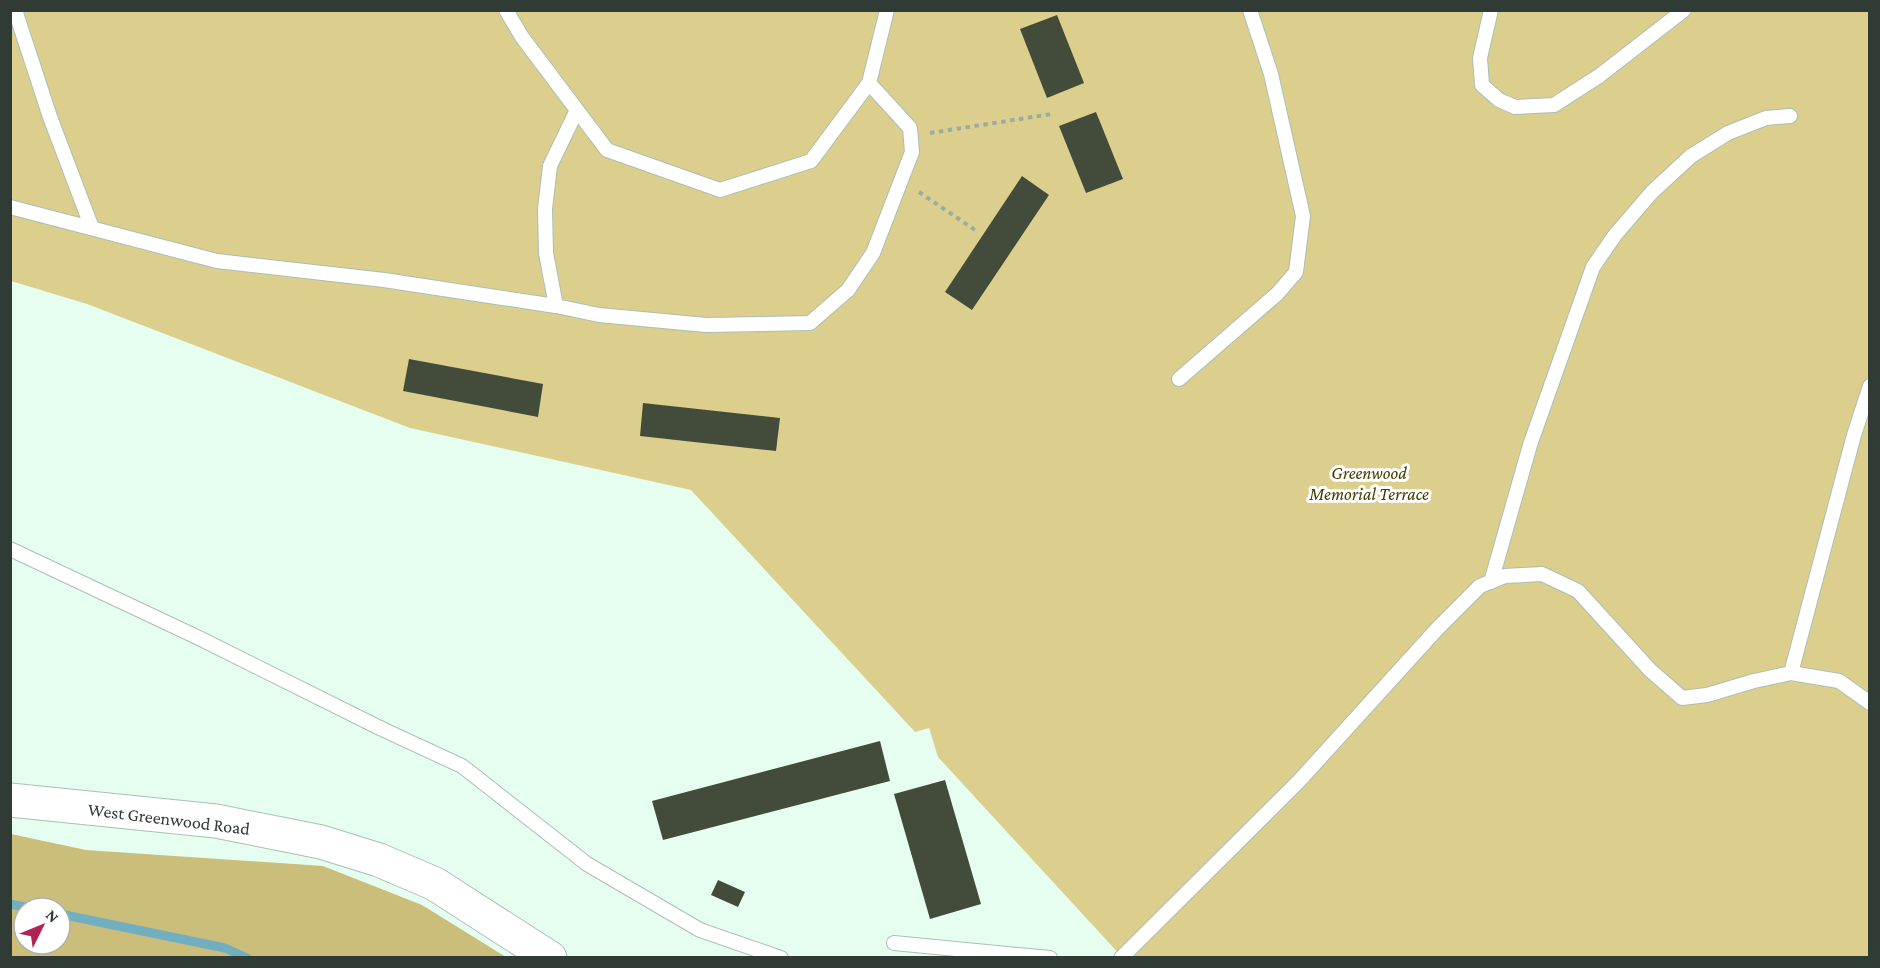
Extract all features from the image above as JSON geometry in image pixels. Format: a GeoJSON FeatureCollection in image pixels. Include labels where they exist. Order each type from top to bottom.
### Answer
{"type":"FeatureCollection","features":[{"type":"Feature","properties":{"kind":"street","name":"West Greenwood Road"},"geometry":{"type":"LineString","coordinates":[[10,800],[216,821],[321,842],[379,860],[435,884],[550,957]]}},
{"type":"Feature","properties":{"kind":"lane"},"geometry":{"type":"LineString","coordinates":[[15,10],[50,117],[92,228]]}},
{"type":"Feature","properties":{"kind":"lane"},"geometry":{"type":"LineString","coordinates":[[506,10],[522,37],[607,150],[720,190],[811,161],[869,83],[886,10]]}},
{"type":"Feature","properties":{"kind":"lane"},"geometry":{"type":"LineString","coordinates":[[1179,379],[1277,294],[1296,272],[1303,216],[1271,74],[1250,10]]}},
{"type":"Feature","properties":{"kind":"lane"},"geometry":{"type":"LineString","coordinates":[[1491,10],[1480,58],[1482,85],[1499,100],[1515,106],[1554,105],[1599,76],[1684,10]]}},
{"type":"Feature","properties":{"kind":"lane"},"geometry":{"type":"LineString","coordinates":[[10,207],[217,261],[384,280],[556,306],[599,315],[706,326],[810,323],[849,290],[873,253],[912,152],[910,128],[869,83]]}},
{"type":"Feature","properties":{"kind":"lane"},"geometry":{"type":"LineString","coordinates":[[556,306],[546,253],[545,209],[550,166],[577,110]]}},
{"type":"Feature","properties":{"kind":"lane"},"geometry":{"type":"LineString","coordinates":[[1491,582],[1530,445],[1593,267],[1615,235],[1652,192],[1690,156],[1728,133],[1766,118],[1790,116]]}},
{"type":"Feature","properties":{"kind":"lane"},"geometry":{"type":"LineString","coordinates":[[1791,673],[1869,386]]}},
{"type":"Feature","properties":{"kind":"lane"},"geometry":{"type":"LineString","coordinates":[[10,549],[462,766],[587,864],[700,930],[782,957]]}},
{"type":"Feature","properties":{"kind":"lane"},"geometry":{"type":"LineString","coordinates":[[1121,957],[1299,781],[1437,629],[1480,586],[1505,576],[1542,574],[1578,591],[1650,670],[1682,698],[1707,695],[1791,673],[1839,681],[1869,703]]}},
{"type":"Feature","properties":{"kind":"lane"},"geometry":{"type":"LineString","coordinates":[[894,943],[1050,957]]}},
{"type":"Feature","properties":{"kind":"path"},"geometry":{"type":"LineString","coordinates":[[911,136],[1052,114]]}},
{"type":"Feature","properties":{"kind":"path"},"geometry":{"type":"LineString","coordinates":[[901,180],[978,232]]}},
{"type":"Feature","properties":{"kind":"green space","name":"Greenwood Memorial Terrace"},"geometry":{"type":"Polygon","coordinates":[[[10,11],[1869,11],[1869,957],[1122,957],[938,757],[929,728],[915,732],[691,490],[410,428],[87,304],[11,281],[10,11]]]}},
{"type":"Feature","properties":{"kind":"shaded area"},"geometry":{"type":"Polygon","coordinates":[[[11,834],[86,850],[323,866],[422,905],[506,957],[11,957],[11,834]]]}},
{"type":"Feature","properties":{"kind":"building"},"geometry":{"type":"Polygon","coordinates":[[[1057,15],[1084,83],[1047,98],[1020,29],[1057,15]]]}},
{"type":"Feature","properties":{"kind":"building"},"geometry":{"type":"Polygon","coordinates":[[[1096,112],[1123,179],[1086,193],[1059,126],[1096,112]]]}},
{"type":"Feature","properties":{"kind":"building"},"geometry":{"type":"Polygon","coordinates":[[[1022,176],[1049,195],[972,310],[945,292],[1022,176]]]}},
{"type":"Feature","properties":{"kind":"building"},"geometry":{"type":"Polygon","coordinates":[[[409,359],[543,384],[538,417],[403,391],[409,359]]]}},
{"type":"Feature","properties":{"kind":"building"},"geometry":{"type":"Polygon","coordinates":[[[643,403],[780,418],[776,451],[640,436],[643,403]]]}},
{"type":"Feature","properties":{"kind":"building"},"geometry":{"type":"Polygon","coordinates":[[[880,741],[890,781],[663,840],[652,801],[880,741]]]}},
{"type":"Feature","properties":{"kind":"building"},"geometry":{"type":"Polygon","coordinates":[[[945,780],[981,904],[930,919],[894,794],[945,780]]]}},
{"type":"Feature","properties":{"kind":"building"},"geometry":{"type":"Polygon","coordinates":[[[718,880],[745,892],[738,907],[711,895],[718,880]]]}},
{"type":"Feature","properties":{"kind":"waterway"},"geometry":{"type":"LineString","coordinates":[[72,916],[225,948],[247,958]]}}]}
